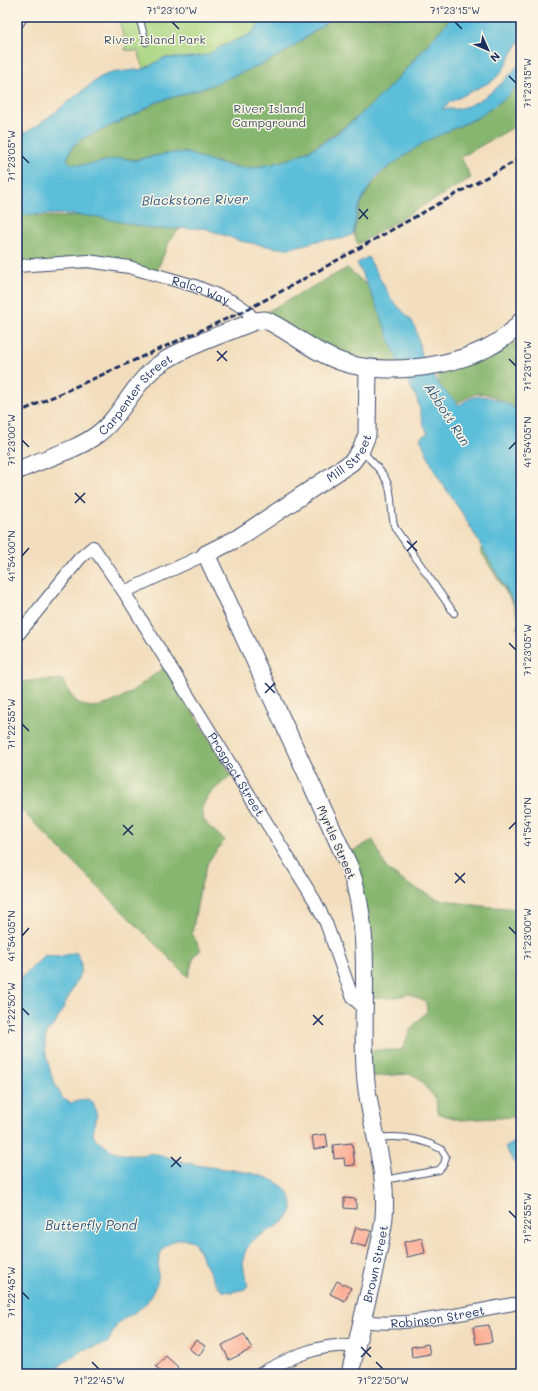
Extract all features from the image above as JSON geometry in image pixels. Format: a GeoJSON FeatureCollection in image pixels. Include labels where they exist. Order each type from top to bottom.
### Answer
{"type":"FeatureCollection","features":[{"type":"Feature","properties":{"kind":"street","name":"Ralco Way"},"geometry":{"type":"LineString","coordinates":[[17,266],[88,261],[129,267],[195,286],[234,302],[246,310],[255,321]]}},
{"type":"Feature","properties":{"kind":"street"},"geometry":{"type":"LineString","coordinates":[[255,321],[265,320],[329,357],[368,368],[395,369],[456,361],[483,350],[509,334],[521,321]]}},
{"type":"Feature","properties":{"kind":"street","name":"Carpenter Street"},"geometry":{"type":"LineString","coordinates":[[17,471],[95,437],[107,426],[144,378],[158,365],[179,353],[255,321]]}},
{"type":"Feature","properties":{"kind":"street","name":"Mill Street"},"geometry":{"type":"LineString","coordinates":[[124,592],[238,538],[343,469],[361,450],[367,435],[368,368]]}},
{"type":"Feature","properties":{"kind":"street","name":"Prospect Street"},"geometry":{"type":"LineString","coordinates":[[17,636],[80,558],[93,547],[124,592],[315,901],[326,923],[351,993],[354,999],[364,1008]]}},
{"type":"Feature","properties":{"kind":"street","name":"Myrtle Street"},"geometry":{"type":"LineString","coordinates":[[206,554],[355,881],[364,933],[366,1083],[376,1145]]}},
{"type":"Feature","properties":{"kind":"street","name":"Brown Street"},"geometry":{"type":"LineString","coordinates":[[350,1374],[383,1228],[384,1208],[382,1181],[376,1145]]}},
{"type":"Feature","properties":{"kind":"street","name":"Robinson Street"},"geometry":{"type":"LineString","coordinates":[[362,1321],[376,1323],[400,1323],[513,1304]]}},
{"type":"Feature","properties":{"kind":"street"},"geometry":{"type":"LineString","coordinates":[[260,1374],[288,1360],[324,1347],[344,1345],[356,1347]]}},
{"type":"Feature","properties":{"kind":"lane"},"geometry":{"type":"LineString","coordinates":[[139,17],[146,42]]}},
{"type":"Feature","properties":{"kind":"lane"},"geometry":{"type":"LineString","coordinates":[[361,450],[380,471],[388,485],[392,518],[395,528],[454,613]]}},
{"type":"Feature","properties":{"kind":"lane"},"geometry":{"type":"LineString","coordinates":[[376,1145],[394,1136],[418,1140],[441,1149],[446,1157],[444,1164],[439,1170],[382,1181]]}},
{"type":"Feature","properties":{"kind":"green space","name":"River Island Park"},"geometry":{"type":"Polygon","coordinates":[[[118,17],[265,17],[251,34],[220,47],[207,55],[185,58],[164,58],[144,69],[138,51],[125,50],[126,46],[118,17]]]}},
{"type":"Feature","properties":{"kind":"green space","name":"River Island Campground"},"geometry":{"type":"Polygon","coordinates":[[[334,17],[452,17],[375,103],[344,127],[313,148],[283,163],[246,168],[208,160],[183,152],[135,160],[123,158],[86,165],[71,164],[67,159],[72,147],[80,140],[140,112],[154,103],[207,87],[260,65],[284,53],[334,17]]]}},
{"type":"Feature","properties":{"kind":"green space"},"geometry":{"type":"Polygon","coordinates":[[[521,80],[521,123],[461,157],[471,178],[358,244],[354,232],[361,205],[368,191],[378,178],[390,166],[417,146],[483,114],[506,96],[521,80]]]}},
{"type":"Feature","properties":{"kind":"green space"},"geometry":{"type":"Polygon","coordinates":[[[17,215],[64,217],[87,215],[185,223],[170,240],[156,273],[135,267],[17,264],[17,215]]]}},
{"type":"Feature","properties":{"kind":"green space"},"geometry":{"type":"Polygon","coordinates":[[[347,268],[367,285],[378,300],[403,362],[369,368],[259,316],[347,268]]]}},
{"type":"Feature","properties":{"kind":"green space"},"geometry":{"type":"Polygon","coordinates":[[[502,331],[521,349],[521,414],[492,396],[479,393],[453,405],[439,388],[438,375],[431,363],[466,353],[502,331]]]}},
{"type":"Feature","properties":{"kind":"green space"},"geometry":{"type":"Polygon","coordinates":[[[484,545],[521,594],[521,634],[517,629],[519,619],[512,602],[480,550],[484,545]]]}},
{"type":"Feature","properties":{"kind":"green space"},"geometry":{"type":"Polygon","coordinates":[[[165,667],[232,776],[212,792],[204,803],[202,809],[203,818],[205,821],[225,840],[208,862],[200,889],[192,934],[201,950],[194,956],[188,977],[17,806],[17,683],[62,679],[70,694],[76,701],[83,705],[93,707],[115,701],[126,695],[165,667]]]}},
{"type":"Feature","properties":{"kind":"green space"},"geometry":{"type":"Polygon","coordinates":[[[373,840],[387,869],[406,883],[437,899],[481,906],[521,909],[521,1093],[516,1102],[515,1117],[460,1120],[437,1113],[436,1099],[416,1076],[408,1074],[366,1077],[365,1050],[401,1050],[410,1030],[427,1011],[426,1002],[409,994],[393,998],[365,997],[354,898],[345,890],[351,884],[343,856],[373,840]]]}},
{"type":"Feature","properties":{"kind":"water","name":"Blackstone River"},"geometry":{"type":"Polygon","coordinates":[[[265,17],[334,17],[284,53],[260,65],[207,87],[154,103],[140,112],[80,140],[72,147],[67,159],[70,163],[83,165],[121,158],[134,160],[179,153],[189,154],[224,165],[253,168],[294,157],[320,144],[345,127],[369,107],[392,84],[452,17],[521,17],[521,38],[503,70],[494,80],[450,102],[442,109],[457,109],[485,97],[501,84],[521,61],[521,80],[508,96],[479,117],[426,141],[383,171],[374,180],[363,197],[357,212],[353,234],[342,239],[321,240],[291,248],[278,248],[240,241],[204,228],[153,229],[98,217],[67,214],[17,215],[17,137],[37,126],[99,78],[110,73],[144,69],[164,58],[185,58],[207,55],[220,47],[251,34],[265,17]]]}},
{"type":"Feature","properties":{"kind":"water","name":"Abbott Run"},"geometry":{"type":"Polygon","coordinates":[[[368,257],[392,300],[412,321],[416,330],[422,355],[439,385],[459,405],[469,399],[482,396],[496,399],[521,410],[521,615],[464,516],[436,474],[420,438],[428,433],[424,426],[417,399],[395,355],[378,308],[357,263],[368,257]]]}},
{"type":"Feature","properties":{"kind":"water","name":"Butterfly Pond"},"geometry":{"type":"Polygon","coordinates":[[[77,953],[81,961],[81,972],[55,1024],[47,1032],[45,1050],[52,1078],[63,1099],[71,1103],[87,1099],[93,1102],[97,1116],[93,1132],[96,1138],[110,1149],[125,1154],[156,1154],[192,1164],[262,1176],[284,1187],[290,1196],[292,1207],[290,1215],[284,1221],[250,1243],[245,1252],[243,1265],[248,1285],[245,1289],[231,1292],[222,1291],[215,1283],[195,1243],[186,1239],[175,1240],[162,1250],[156,1286],[149,1299],[143,1307],[118,1324],[108,1343],[83,1350],[54,1369],[42,1374],[17,1374],[17,982],[45,955],[59,957],[77,953]]]}},
{"type":"Feature","properties":{"kind":"water"},"geometry":{"type":"Polygon","coordinates":[[[521,1138],[521,1172],[505,1148],[521,1138]]]}},
{"type":"Feature","properties":{"kind":"building"},"geometry":{"type":"Polygon","coordinates":[[[326,1134],[328,1147],[314,1149],[312,1136],[326,1134]]]}},
{"type":"Feature","properties":{"kind":"building"},"geometry":{"type":"Polygon","coordinates":[[[352,1143],[355,1165],[345,1166],[344,1158],[334,1159],[333,1145],[352,1143]]]}},
{"type":"Feature","properties":{"kind":"building"},"geometry":{"type":"Polygon","coordinates":[[[344,1198],[356,1199],[356,1209],[344,1208],[344,1198]]]}},
{"type":"Feature","properties":{"kind":"building"},"geometry":{"type":"Polygon","coordinates":[[[356,1227],[371,1231],[366,1247],[351,1243],[356,1227]]]}},
{"type":"Feature","properties":{"kind":"building"},"geometry":{"type":"Polygon","coordinates":[[[422,1238],[425,1253],[407,1257],[404,1242],[422,1238]]]}},
{"type":"Feature","properties":{"kind":"building"},"geometry":{"type":"Polygon","coordinates":[[[337,1281],[351,1288],[345,1301],[330,1294],[337,1281]]]}},
{"type":"Feature","properties":{"kind":"building"},"geometry":{"type":"Polygon","coordinates":[[[489,1325],[492,1342],[476,1344],[473,1327],[489,1325]]]}},
{"type":"Feature","properties":{"kind":"building"},"geometry":{"type":"Polygon","coordinates":[[[244,1334],[252,1349],[229,1360],[222,1345],[244,1334]]]}},
{"type":"Feature","properties":{"kind":"building"},"geometry":{"type":"Polygon","coordinates":[[[196,1340],[205,1346],[199,1356],[189,1349],[196,1340]]]}},
{"type":"Feature","properties":{"kind":"building"},"geometry":{"type":"Polygon","coordinates":[[[428,1344],[430,1354],[412,1357],[411,1347],[428,1344]]]}},
{"type":"Feature","properties":{"kind":"building"},"geometry":{"type":"Polygon","coordinates":[[[166,1356],[178,1367],[172,1374],[164,1374],[156,1367],[166,1356]]]}},
{"type":"Feature","properties":{"kind":"railway"},"geometry":{"type":"LineString","coordinates":[[17,413],[246,310],[521,158]]}}]}
